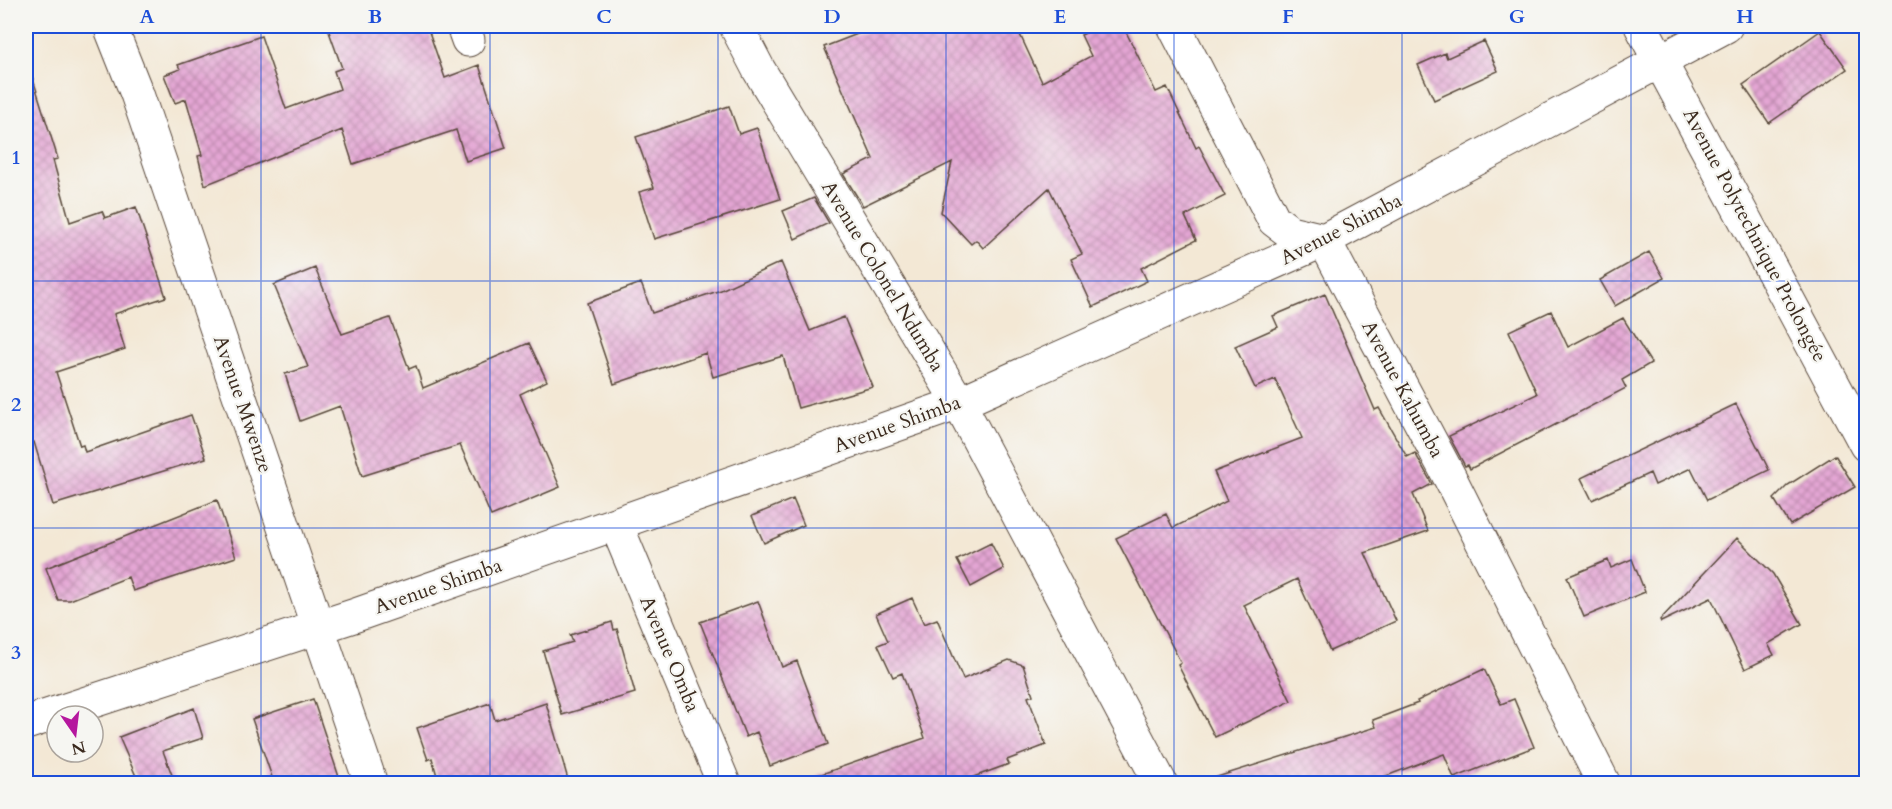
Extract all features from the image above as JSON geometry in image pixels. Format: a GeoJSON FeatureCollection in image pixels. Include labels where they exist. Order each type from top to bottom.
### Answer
{"type":"FeatureCollection","features":[{"type":"Feature","properties":{"kind":"street","name":"Avenue Mwenze"},"geometry":{"type":"LineString","coordinates":[[110,26],[137,94],[371,783]]}},
{"type":"Feature","properties":{"kind":"street","name":"Avenue Colonel Ndumba"},"geometry":{"type":"LineString","coordinates":[[736,26],[765,80],[959,403],[1161,783]]}},
{"type":"Feature","properties":{"kind":"street"},"geometry":{"type":"LineString","coordinates":[[1174,26],[1274,220],[1290,232],[1324,240]]}},
{"type":"Feature","properties":{"kind":"street","name":"Avenue Polytechnique Prolongée"},"geometry":{"type":"LineString","coordinates":[[1641,26],[1662,60],[1866,445]]}},
{"type":"Feature","properties":{"kind":"street","name":"Avenue Shimba"},"geometry":{"type":"LineString","coordinates":[[26,723],[319,627],[959,403],[1324,240],[1726,26]]}},
{"type":"Feature","properties":{"kind":"street","name":"Avenue Kahumba"},"geometry":{"type":"LineString","coordinates":[[1324,240],[1450,478],[1604,783]]}},
{"type":"Feature","properties":{"kind":"street","name":"Avenue Omba"},"geometry":{"type":"LineString","coordinates":[[616,524],[724,783]]}},
{"type":"Feature","properties":{"kind":"building"},"geometry":{"type":"Polygon","coordinates":[[[327,26],[427,26],[445,78],[479,65],[506,148],[466,161],[456,130],[353,164],[342,130],[205,185],[198,156],[202,155],[186,99],[175,103],[164,75],[180,69],[178,65],[261,36],[286,109],[340,89],[334,71],[342,68],[327,26]]]}},
{"type":"Feature","properties":{"kind":"building"},"geometry":{"type":"Polygon","coordinates":[[[878,26],[1016,26],[1042,82],[1091,56],[1081,35],[1102,26],[1123,26],[1156,92],[1167,87],[1196,148],[1199,146],[1225,196],[1185,216],[1196,240],[1141,268],[1147,281],[1093,307],[1071,259],[1082,254],[1049,188],[983,248],[976,240],[971,244],[941,212],[952,162],[863,206],[843,174],[873,159],[824,47],[878,26]]]}},
{"type":"Feature","properties":{"kind":"building"},"geometry":{"type":"Polygon","coordinates":[[[1820,31],[1847,69],[1769,123],[1743,85],[1820,31]]]}},
{"type":"Feature","properties":{"kind":"building"},"geometry":{"type":"Polygon","coordinates":[[[1484,41],[1498,71],[1434,100],[1418,65],[1445,53],[1447,58],[1484,41]]]}},
{"type":"Feature","properties":{"kind":"building"},"geometry":{"type":"Polygon","coordinates":[[[32,76],[58,159],[53,160],[70,222],[102,211],[105,218],[136,207],[166,297],[114,314],[125,349],[56,372],[80,446],[83,445],[85,452],[191,415],[206,458],[53,505],[34,442],[26,445],[26,77],[32,76]]]}},
{"type":"Feature","properties":{"kind":"building"},"geometry":{"type":"Polygon","coordinates":[[[729,106],[739,134],[757,128],[780,199],[654,239],[639,192],[654,188],[636,137],[729,106]]]}},
{"type":"Feature","properties":{"kind":"building"},"geometry":{"type":"Polygon","coordinates":[[[814,198],[829,223],[795,239],[783,211],[814,198]]]}},
{"type":"Feature","properties":{"kind":"building"},"geometry":{"type":"Polygon","coordinates":[[[1649,252],[1664,278],[1615,306],[1600,280],[1649,252]]]}},
{"type":"Feature","properties":{"kind":"building"},"geometry":{"type":"Polygon","coordinates":[[[781,262],[810,331],[844,317],[873,387],[798,408],[783,356],[713,377],[706,353],[614,384],[587,303],[641,283],[652,313],[721,290],[781,262]]]}},
{"type":"Feature","properties":{"kind":"building"},"geometry":{"type":"Polygon","coordinates":[[[315,268],[342,334],[390,318],[409,369],[416,366],[423,388],[529,343],[547,381],[520,394],[560,487],[491,516],[460,445],[362,476],[340,406],[300,421],[285,374],[308,367],[274,285],[315,268]]]}},
{"type":"Feature","properties":{"kind":"building"},"geometry":{"type":"Polygon","coordinates":[[[1325,294],[1375,410],[1379,408],[1407,457],[1415,453],[1432,484],[1413,494],[1428,531],[1365,553],[1396,621],[1330,651],[1297,579],[1244,605],[1291,701],[1215,737],[1178,665],[1181,663],[1116,538],[1166,514],[1173,528],[1227,501],[1214,472],[1302,438],[1275,379],[1255,388],[1235,346],[1278,327],[1273,316],[1325,294]]]}},
{"type":"Feature","properties":{"kind":"building"},"geometry":{"type":"Polygon","coordinates":[[[1551,311],[1568,347],[1623,318],[1651,363],[1622,380],[1626,388],[1470,469],[1468,465],[1465,466],[1449,436],[1537,394],[1509,331],[1551,311]]]}},
{"type":"Feature","properties":{"kind":"building"},"geometry":{"type":"Polygon","coordinates":[[[1736,404],[1769,470],[1707,500],[1691,468],[1655,485],[1650,473],[1592,500],[1581,478],[1736,404]]]}},
{"type":"Feature","properties":{"kind":"building"},"geometry":{"type":"Polygon","coordinates":[[[1835,455],[1855,487],[1790,525],[1774,499],[1788,485],[1835,455]]]}},
{"type":"Feature","properties":{"kind":"building"},"geometry":{"type":"Polygon","coordinates":[[[793,499],[804,525],[764,543],[752,516],[793,499]]]}},
{"type":"Feature","properties":{"kind":"building"},"geometry":{"type":"Polygon","coordinates":[[[217,500],[236,557],[133,591],[128,577],[70,600],[58,600],[46,568],[217,500]]]}},
{"type":"Feature","properties":{"kind":"building"},"geometry":{"type":"Polygon","coordinates":[[[1737,538],[1773,574],[1802,624],[1768,644],[1774,655],[1745,669],[1711,598],[1661,622],[1660,620],[1737,538]]]}},
{"type":"Feature","properties":{"kind":"building"},"geometry":{"type":"Polygon","coordinates":[[[991,543],[1004,569],[971,587],[957,560],[991,543]]]}},
{"type":"Feature","properties":{"kind":"building"},"geometry":{"type":"Polygon","coordinates":[[[1632,559],[1645,592],[1584,617],[1567,577],[1608,560],[1611,568],[1632,559]]]}},
{"type":"Feature","properties":{"kind":"building"},"geometry":{"type":"Polygon","coordinates":[[[912,598],[924,624],[937,619],[963,679],[1009,660],[1023,665],[1033,695],[1028,697],[1046,745],[1007,760],[1009,764],[957,783],[811,783],[810,778],[925,738],[902,673],[893,677],[878,645],[888,641],[876,614],[912,598]]]}},
{"type":"Feature","properties":{"kind":"building"},"geometry":{"type":"Polygon","coordinates":[[[758,601],[782,667],[797,661],[828,744],[770,766],[757,732],[746,737],[700,622],[758,601]]]}},
{"type":"Feature","properties":{"kind":"building"},"geometry":{"type":"Polygon","coordinates":[[[612,622],[614,630],[617,629],[635,693],[562,715],[543,651],[573,642],[570,635],[612,622]]]}},
{"type":"Feature","properties":{"kind":"building"},"geometry":{"type":"Polygon","coordinates":[[[1484,669],[1501,704],[1514,699],[1534,747],[1454,778],[1444,754],[1368,783],[1218,783],[1217,777],[1376,727],[1373,720],[1418,703],[1417,701],[1484,669]]]}},
{"type":"Feature","properties":{"kind":"building"},"geometry":{"type":"Polygon","coordinates":[[[313,699],[341,783],[274,783],[252,719],[313,699]]]}},
{"type":"Feature","properties":{"kind":"building"},"geometry":{"type":"Polygon","coordinates":[[[490,703],[495,720],[546,703],[569,783],[439,783],[432,758],[428,760],[417,728],[490,703]]]}},
{"type":"Feature","properties":{"kind":"building"},"geometry":{"type":"Polygon","coordinates":[[[194,708],[203,738],[163,751],[175,783],[139,783],[119,737],[194,708]]]}}]}
